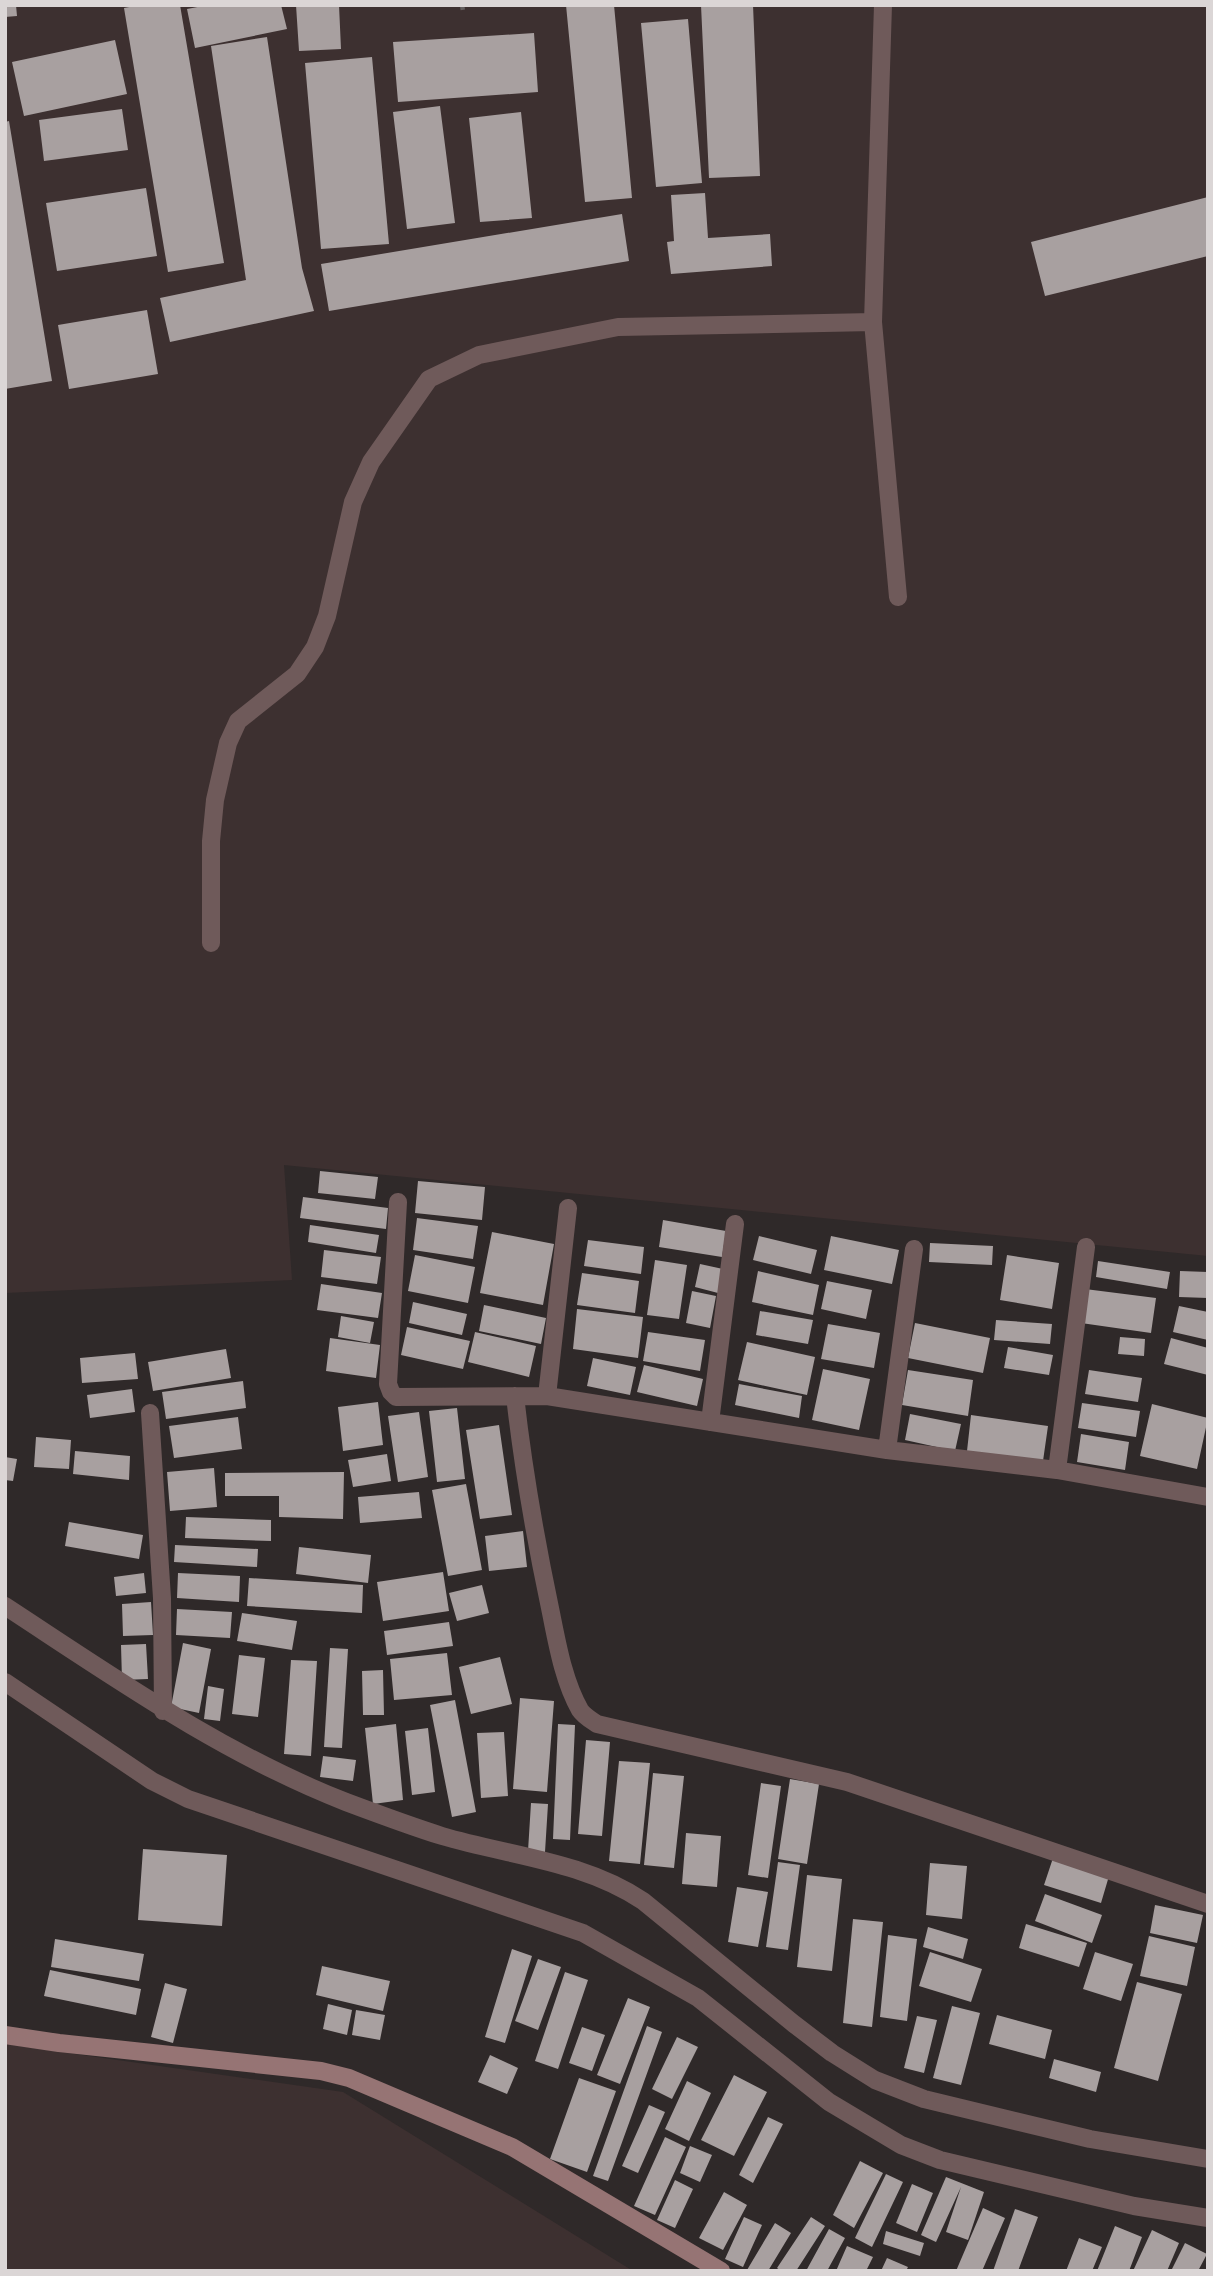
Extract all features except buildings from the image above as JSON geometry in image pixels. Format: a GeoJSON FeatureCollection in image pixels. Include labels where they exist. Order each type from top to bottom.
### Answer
{"type":"FeatureCollection","features":[{"type":"Feature","properties":{"kind":"street"},"geometry":{"type":"LineString","coordinates":[[883,5],[873,322],[898,597]]}},
{"type":"Feature","properties":{"kind":"street"},"geometry":{"type":"LineString","coordinates":[[211,943],[211,841],[215,800],[228,743],[238,721],[297,674],[315,647],[327,616],[352,502],[371,463],[429,379],[479,355],[618,327],[873,322]]}},
{"type":"Feature","properties":{"kind":"street"},"geometry":{"type":"LineString","coordinates":[[398,1202],[388,1384],[396,1397],[547,1396],[887,1450],[1057,1470],[1208,1497]]}},
{"type":"Feature","properties":{"kind":"street"},"geometry":{"type":"LineString","coordinates":[[547,1396],[568,1208]]}},
{"type":"Feature","properties":{"kind":"street"},"geometry":{"type":"LineString","coordinates":[[710,1422],[735,1224]]}},
{"type":"Feature","properties":{"kind":"street"},"geometry":{"type":"LineString","coordinates":[[1057,1470],[1086,1247]]}},
{"type":"Feature","properties":{"kind":"street"},"geometry":{"type":"LineString","coordinates":[[887,1450],[915,1249]]}},
{"type":"Feature","properties":{"kind":"street"},"geometry":{"type":"LineString","coordinates":[[515,1396],[536,1545],[558,1649],[582,1713],[597,1724],[848,1783],[1208,1904]]}},
{"type":"Feature","properties":{"kind":"street"},"geometry":{"type":"LineString","coordinates":[[150,1413],[162,1598],[163,1711]]}},
{"type":"Feature","properties":{"kind":"street"},"geometry":{"type":"LineString","coordinates":[[5,1606],[163,1711],[252,1760],[344,1801],[443,1836],[539,1858],[603,1877],[622,1887],[832,2053],[875,2080],[924,2099],[962,2109],[1090,2139],[1208,2159]]}},
{"type":"Feature","properties":{"kind":"street"},"geometry":{"type":"LineString","coordinates":[[5,1682],[152,1781],[188,1799],[583,1933],[698,1998],[829,2102],[901,2145],[940,2160],[1121,2203],[1208,2218]]}},
{"type":"Feature","properties":{"kind":"street"},"geometry":{"type":"LineString","coordinates":[[5,2035],[321,2071],[349,2078],[512,2147],[721,2271]]}},
{"type":"Feature","properties":{"kind":"shaded area"},"geometry":{"type":"Polygon","coordinates":[[[5,5],[1208,5],[1208,1256],[284,1165],[292,1280],[5,1293],[5,5]]]}},
{"type":"Feature","properties":{"kind":"shaded area"},"geometry":{"type":"Polygon","coordinates":[[[5,2044],[343,2092],[633,2271],[5,2271],[5,2044]]]}}]}
